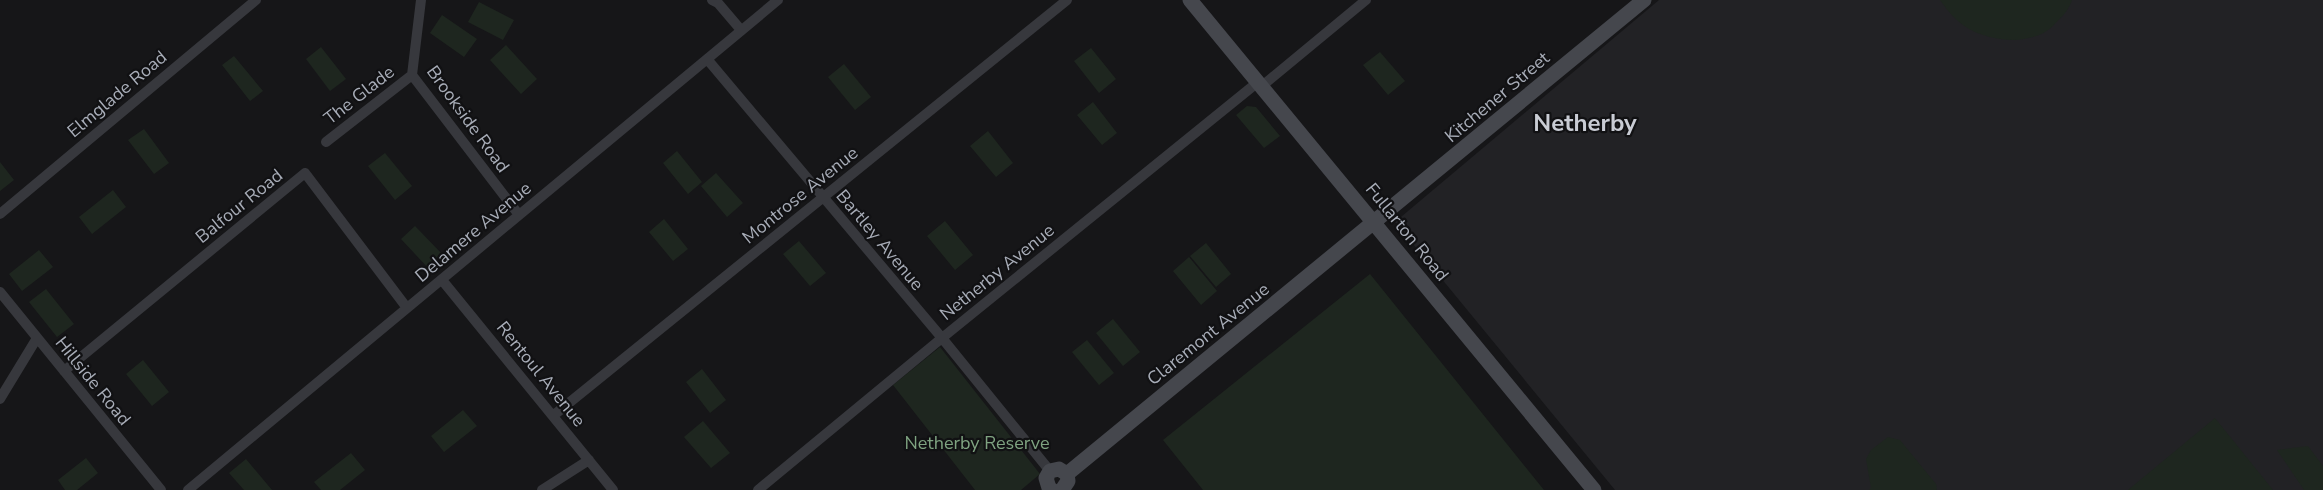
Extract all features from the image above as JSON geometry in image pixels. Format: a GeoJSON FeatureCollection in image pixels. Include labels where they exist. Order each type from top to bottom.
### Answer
{"type":"FeatureCollection","features":[{"type":"Feature","properties":{"kind":"street","name":"Elmglade Road"},"geometry":{"type":"LineString","coordinates":[[0,214],[256,0]]}},
{"type":"Feature","properties":{"kind":"street","name":"Brookside Road"},"geometry":{"type":"LineString","coordinates":[[421,0],[412,75],[519,215]]}},
{"type":"Feature","properties":{"kind":"street"},"geometry":{"type":"LineString","coordinates":[[712,0],[718,3],[741,30]]}},
{"type":"Feature","properties":{"kind":"street","name":"Delamere Avenue"},"geometry":{"type":"LineString","coordinates":[[188,490],[778,0]]}},
{"type":"Feature","properties":{"kind":"street","name":"Montrose Avenue"},"geometry":{"type":"LineString","coordinates":[[554,415],[1066,0]]}},
{"type":"Feature","properties":{"kind":"street","name":"Fullarton Road"},"geometry":{"type":"LineString","coordinates":[[1190,0],[1594,490]]}},
{"type":"Feature","properties":{"kind":"street","name":"Netherby Avenue"},"geometry":{"type":"LineString","coordinates":[[758,490],[942,338],[1366,0]]}},
{"type":"Feature","properties":{"kind":"street","name":"Kitchener Street"},"geometry":{"type":"LineString","coordinates":[[1375,224],[1644,0]]}},
{"type":"Feature","properties":{"kind":"street","name":"Bartley Avenue"},"geometry":{"type":"LineString","coordinates":[[707,60],[942,338],[1050,471]]}},
{"type":"Feature","properties":{"kind":"street","name":"The Glade"},"geometry":{"type":"LineString","coordinates":[[326,142],[412,75]]}},
{"type":"Feature","properties":{"kind":"street","name":"Balfour Road"},"geometry":{"type":"LineString","coordinates":[[64,371],[305,173],[407,308]]}},
{"type":"Feature","properties":{"kind":"street","name":"Claremont Avenue"},"geometry":{"type":"LineString","coordinates":[[1067,474],[1375,224]]}},
{"type":"Feature","properties":{"kind":"street","name":"Rentoul Avenue"},"geometry":{"type":"LineString","coordinates":[[442,280],[614,490]]}},
{"type":"Feature","properties":{"kind":"street","name":"Hillside Road"},"geometry":{"type":"LineString","coordinates":[[0,292],[161,490]]}},
{"type":"Feature","properties":{"kind":"street"},"geometry":{"type":"LineString","coordinates":[[0,399],[37,338]]}},
{"type":"Feature","properties":{"kind":"street"},"geometry":{"type":"LineString","coordinates":[[542,490],[589,460]]}},
{"type":"Feature","properties":{"kind":"street"},"geometry":{"type":"LineString","coordinates":[[1059,469],[1067,474],[1067,485],[1052,489],[1046,478],[1050,471],[1059,469]]}},
{"type":"Feature","properties":{"kind":"shaded area"},"geometry":{"type":"Polygon","coordinates":[[[1659,0],[2323,0],[2323,490],[1615,490],[1395,222],[1659,0]]]}},
{"type":"Feature","properties":{"kind":"green space"},"geometry":{"type":"Polygon","coordinates":[[[1940,0],[2072,0],[2064,14],[2043,33],[2019,40],[2006,40],[1979,34],[1968,28],[1953,16],[1940,0]]]}},
{"type":"Feature","properties":{"kind":"green space"},"geometry":{"type":"Polygon","coordinates":[[[479,2],[514,20],[503,40],[468,22],[479,2]]]}},
{"type":"Feature","properties":{"kind":"green space"},"geometry":{"type":"Polygon","coordinates":[[[442,15],[477,39],[464,57],[430,33],[442,15]]]}},
{"type":"Feature","properties":{"kind":"green space"},"geometry":{"type":"Polygon","coordinates":[[[506,45],[537,79],[521,94],[490,60],[506,45]]]}},
{"type":"Feature","properties":{"kind":"green space"},"geometry":{"type":"Polygon","coordinates":[[[321,47],[346,79],[330,91],[306,59],[321,47]]]}},
{"type":"Feature","properties":{"kind":"green space"},"geometry":{"type":"Polygon","coordinates":[[[1091,48],[1116,79],[1099,93],[1074,61],[1091,48]]]}},
{"type":"Feature","properties":{"kind":"green space"},"geometry":{"type":"Polygon","coordinates":[[[1380,52],[1405,81],[1388,95],[1363,65],[1380,52]]]}},
{"type":"Feature","properties":{"kind":"green space"},"geometry":{"type":"Polygon","coordinates":[[[234,56],[263,91],[250,101],[222,65],[234,56]]]}},
{"type":"Feature","properties":{"kind":"green space"},"geometry":{"type":"Polygon","coordinates":[[[844,64],[871,97],[855,110],[828,77],[844,64]]]}},
{"type":"Feature","properties":{"kind":"green space"},"geometry":{"type":"Polygon","coordinates":[[[1093,102],[1117,133],[1102,145],[1077,115],[1093,102]]]}},
{"type":"Feature","properties":{"kind":"green space"},"geometry":{"type":"Polygon","coordinates":[[[1247,106],[1256,107],[1280,136],[1264,148],[1236,115],[1247,106]]]}},
{"type":"Feature","properties":{"kind":"green space"},"geometry":{"type":"Polygon","coordinates":[[[144,129],[169,163],[154,174],[128,140],[144,129]]]}},
{"type":"Feature","properties":{"kind":"green space"},"geometry":{"type":"Polygon","coordinates":[[[988,131],[1013,163],[996,177],[970,146],[988,131]]]}},
{"type":"Feature","properties":{"kind":"green space"},"geometry":{"type":"Polygon","coordinates":[[[677,151],[702,182],[688,194],[663,163],[677,151]]]}},
{"type":"Feature","properties":{"kind":"green space"},"geometry":{"type":"Polygon","coordinates":[[[385,153],[412,186],[395,200],[368,166],[385,153]]]}},
{"type":"Feature","properties":{"kind":"green space"},"geometry":{"type":"Polygon","coordinates":[[[0,162],[14,180],[0,191],[0,162]]]}},
{"type":"Feature","properties":{"kind":"green space"},"geometry":{"type":"Polygon","coordinates":[[[716,173],[743,203],[727,217],[701,186],[716,173]]]}},
{"type":"Feature","properties":{"kind":"green space"},"geometry":{"type":"Polygon","coordinates":[[[113,190],[126,207],[92,234],[79,217],[113,190]]]}},
{"type":"Feature","properties":{"kind":"green space"},"geometry":{"type":"Polygon","coordinates":[[[664,219],[688,249],[673,261],[649,232],[664,219]]]}},
{"type":"Feature","properties":{"kind":"green space"},"geometry":{"type":"Polygon","coordinates":[[[945,221],[973,255],[955,270],[927,236],[945,221]]]}},
{"type":"Feature","properties":{"kind":"green space"},"geometry":{"type":"Polygon","coordinates":[[[415,226],[443,255],[429,269],[401,239],[415,226]]]}},
{"type":"Feature","properties":{"kind":"green space"},"geometry":{"type":"Polygon","coordinates":[[[799,241],[826,273],[810,286],[783,254],[799,241]]]}},
{"type":"Feature","properties":{"kind":"green space"},"geometry":{"type":"Polygon","coordinates":[[[1206,243],[1231,274],[1216,287],[1190,256],[1206,243]]]}},
{"type":"Feature","properties":{"kind":"green space"},"geometry":{"type":"Polygon","coordinates":[[[39,250],[53,267],[22,291],[9,274],[39,250]]]}},
{"type":"Feature","properties":{"kind":"green space"},"geometry":{"type":"Polygon","coordinates":[[[1189,257],[1217,291],[1201,305],[1173,271],[1189,257]]]}},
{"type":"Feature","properties":{"kind":"green space"},"geometry":{"type":"Polygon","coordinates":[[[1370,274],[1544,490],[1203,490],[1163,440],[1370,274]]]}},
{"type":"Feature","properties":{"kind":"green space"},"geometry":{"type":"Polygon","coordinates":[[[46,289],[74,324],[57,337],[29,302],[46,289]]]}},
{"type":"Feature","properties":{"kind":"green space"},"geometry":{"type":"Polygon","coordinates":[[[1113,319],[1140,352],[1123,366],[1096,333],[1113,319]]]}},
{"type":"Feature","properties":{"kind":"green space"},"geometry":{"type":"Polygon","coordinates":[[[1087,340],[1114,373],[1099,385],[1072,352],[1087,340]]]}},
{"type":"Feature","properties":{"kind":"green space","name":"Netherby Reserve"},"geometry":{"type":"Polygon","coordinates":[[[940,347],[1040,474],[1021,490],[975,490],[893,385],[940,347]]]}},
{"type":"Feature","properties":{"kind":"green space"},"geometry":{"type":"Polygon","coordinates":[[[143,360],[169,392],[152,406],[126,374],[143,360]]]}},
{"type":"Feature","properties":{"kind":"green space"},"geometry":{"type":"Polygon","coordinates":[[[702,369],[726,400],[710,413],[686,382],[702,369]]]}},
{"type":"Feature","properties":{"kind":"green space"},"geometry":{"type":"Polygon","coordinates":[[[463,410],[477,426],[444,452],[431,436],[463,410]]]}},
{"type":"Feature","properties":{"kind":"green space"},"geometry":{"type":"Polygon","coordinates":[[[2215,418],[2273,490],[2128,490],[2215,418]]]}},
{"type":"Feature","properties":{"kind":"green space"},"geometry":{"type":"Polygon","coordinates":[[[703,421],[730,453],[711,468],[684,437],[703,421]]]}},
{"type":"Feature","properties":{"kind":"green space"},"geometry":{"type":"Polygon","coordinates":[[[1888,437],[1900,440],[1936,484],[1937,490],[1869,490],[1871,488],[1866,459],[1871,450],[1888,437]]]}},
{"type":"Feature","properties":{"kind":"green space"},"geometry":{"type":"Polygon","coordinates":[[[2308,446],[2323,466],[2323,490],[2304,490],[2277,450],[2308,446]]]}},
{"type":"Feature","properties":{"kind":"green space"},"geometry":{"type":"Polygon","coordinates":[[[351,453],[365,470],[340,490],[321,490],[314,482],[351,453]]]}},
{"type":"Feature","properties":{"kind":"green space"},"geometry":{"type":"Polygon","coordinates":[[[86,458],[98,473],[77,490],[65,490],[58,480],[86,458]]]}},
{"type":"Feature","properties":{"kind":"green space"},"geometry":{"type":"Polygon","coordinates":[[[246,459],[272,490],[244,490],[229,473],[246,459]]]}},
{"type":"Feature","properties":{"kind":"district","name":"Netherby"},"geometry":{"type":"Point","coordinates":[1585,123]}}]}
